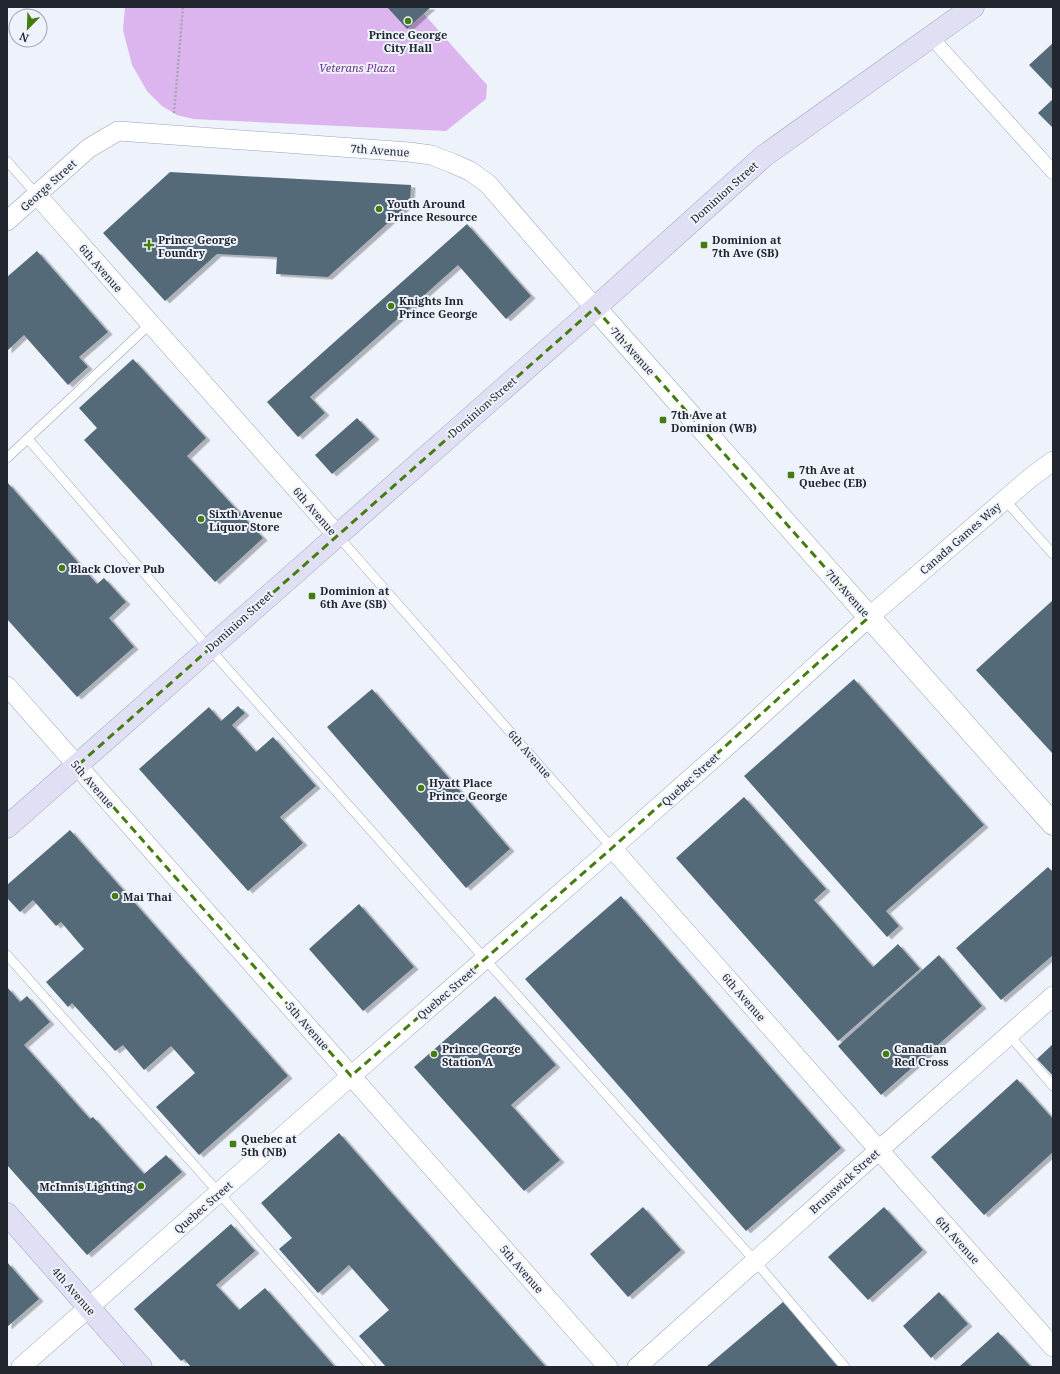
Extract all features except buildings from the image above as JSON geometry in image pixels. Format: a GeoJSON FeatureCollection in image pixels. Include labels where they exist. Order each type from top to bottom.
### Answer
{"type":"FeatureCollection","features":[{"type":"Feature","properties":{"kind":"main road","name":"Dominion Street"},"geometry":{"type":"LineString","coordinates":[[7,827],[595,308],[764,156],[973,7]]}},
{"type":"Feature","properties":{"kind":"main road","name":"4th Avenue"},"geometry":{"type":"LineString","coordinates":[[7,1214],[141,1367]]}},
{"type":"Feature","properties":{"kind":"street"},"geometry":{"type":"LineString","coordinates":[[931,37],[1053,172]]}},
{"type":"Feature","properties":{"kind":"street","name":"7th Avenue"},"geometry":{"type":"LineString","coordinates":[[89,148],[118,131],[409,152],[431,155],[470,171],[488,184],[595,308],[1053,824]]}},
{"type":"Feature","properties":{"kind":"street","name":"George Street"},"geometry":{"type":"LineString","coordinates":[[7,221],[89,148]]}},
{"type":"Feature","properties":{"kind":"street","name":"6th Avenue"},"geometry":{"type":"LineString","coordinates":[[37,195],[337,535]]}},
{"type":"Feature","properties":{"kind":"street","name":"Canada Games Way"},"geometry":{"type":"LineString","coordinates":[[869,617],[1030,478],[1053,462]]}},
{"type":"Feature","properties":{"kind":"street","name":"Quebec Street"},"geometry":{"type":"LineString","coordinates":[[21,1367],[612,848],[742,733],[869,617]]}},
{"type":"Feature","properties":{"kind":"street","name":"5th Avenue"},"geometry":{"type":"LineString","coordinates":[[7,686],[608,1367]]}},
{"type":"Feature","properties":{"kind":"street","name":"6th Avenue"},"geometry":{"type":"LineString","coordinates":[[612,848],[1053,1347]]}},
{"type":"Feature","properties":{"kind":"street","name":"Brunswick Street"},"geometry":{"type":"LineString","coordinates":[[637,1367],[1053,996]]}},
{"type":"Feature","properties":{"kind":"lane","name":"6th Avenue"},"geometry":{"type":"LineString","coordinates":[[7,161],[37,195]]}},
{"type":"Feature","properties":{"kind":"lane"},"geometry":{"type":"LineString","coordinates":[[7,458],[150,324]]}},
{"type":"Feature","properties":{"kind":"lane"},"geometry":{"type":"LineString","coordinates":[[28,439],[209,648],[755,1261],[845,1367]]}},
{"type":"Feature","properties":{"kind":"lane"},"geometry":{"type":"LineString","coordinates":[[1004,500],[1053,554]]}},
{"type":"Feature","properties":{"kind":"lane","name":"6th Avenue"},"geometry":{"type":"LineString","coordinates":[[337,535],[612,848]]}},
{"type":"Feature","properties":{"kind":"lane"},"geometry":{"type":"LineString","coordinates":[[7,955],[219,1193],[371,1367]]}},
{"type":"Feature","properties":{"kind":"lane"},"geometry":{"type":"LineString","coordinates":[[1010,1035],[1053,1086]]}},
{"type":"Feature","properties":{"kind":"path"},"geometry":{"type":"LineString","coordinates":[[172,135],[183,7]]}},
{"type":"Feature","properties":{"kind":"highlighted area"},"geometry":{"type":"Polygon","coordinates":[[[595,308],[869,617],[612,848],[351,1076],[77,766],[595,308]]]}},
{"type":"Feature","properties":{"kind":"green space","name":"Veterans Plaza"},"geometry":{"type":"Polygon","coordinates":[[[125,7],[387,7],[407,29],[424,14],[487,85],[486,99],[446,131],[193,119],[177,115],[162,106],[147,91],[132,65],[123,30],[125,7]]]}},
{"type":"Feature","properties":{"kind":"place","name":"Prince George City Hall"},"geometry":{"type":"Point","coordinates":[408,21]}},
{"type":"Feature","properties":{"kind":"place","name":"Youth Around Prince Resource"},"geometry":{"type":"Point","coordinates":[379,209]}},
{"type":"Feature","properties":{"kind":"place","name":"Prince George Foundry"},"geometry":{"type":"Point","coordinates":[149,245]}},
{"type":"Feature","properties":{"kind":"place","name":"Dominion at 7th Ave (SB)"},"geometry":{"type":"Point","coordinates":[704,245]}},
{"type":"Feature","properties":{"kind":"place","name":"Knights Inn Prince George"},"geometry":{"type":"Point","coordinates":[391,306]}},
{"type":"Feature","properties":{"kind":"place","name":"7th Ave at Dominion (WB)"},"geometry":{"type":"Point","coordinates":[663,420]}},
{"type":"Feature","properties":{"kind":"place","name":"7th Ave at Quebec (EB)"},"geometry":{"type":"Point","coordinates":[791,475]}},
{"type":"Feature","properties":{"kind":"place","name":"Sixth Avenue Liquor Store"},"geometry":{"type":"Point","coordinates":[201,519]}},
{"type":"Feature","properties":{"kind":"place","name":"Black Clover Pub"},"geometry":{"type":"Point","coordinates":[62,568]}},
{"type":"Feature","properties":{"kind":"place","name":"Dominion at 6th Ave (SB)"},"geometry":{"type":"Point","coordinates":[312,596]}},
{"type":"Feature","properties":{"kind":"place","name":"Hyatt Place Prince George"},"geometry":{"type":"Point","coordinates":[421,788]}},
{"type":"Feature","properties":{"kind":"place","name":"Mai Thai"},"geometry":{"type":"Point","coordinates":[115,896]}},
{"type":"Feature","properties":{"kind":"place","name":"Prince George Station A"},"geometry":{"type":"Point","coordinates":[434,1054]}},
{"type":"Feature","properties":{"kind":"place","name":"Canadian Red Cross"},"geometry":{"type":"Point","coordinates":[886,1054]}},
{"type":"Feature","properties":{"kind":"place","name":"Quebec at 5th (NB)"},"geometry":{"type":"Point","coordinates":[233,1144]}},
{"type":"Feature","properties":{"kind":"place","name":"McInnis Lighting"},"geometry":{"type":"Point","coordinates":[141,1186]}}]}
